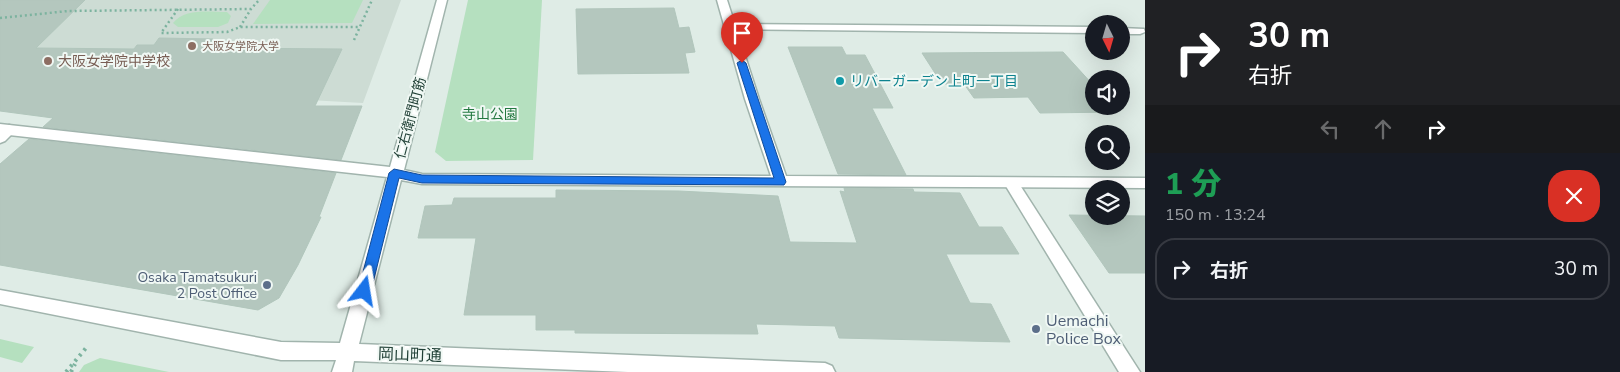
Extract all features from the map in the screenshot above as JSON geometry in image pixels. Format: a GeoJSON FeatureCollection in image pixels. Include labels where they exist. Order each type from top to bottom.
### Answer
{"type":"FeatureCollection","features":[{"type":"Feature","properties":{"kind":"street","name":"仁右衛門町筋"},"geometry":{"type":"LineString","coordinates":[[342,372],[442,0]]}},
{"type":"Feature","properties":{"kind":"street"},"geometry":{"type":"LineString","coordinates":[[722,0],[780,182]]}},
{"type":"Feature","properties":{"kind":"street"},"geometry":{"type":"LineString","coordinates":[[731,27],[1085,30]]}},
{"type":"Feature","properties":{"kind":"street"},"geometry":{"type":"LineString","coordinates":[[1130,30],[1143,30]]}},
{"type":"Feature","properties":{"kind":"street"},"geometry":{"type":"LineString","coordinates":[[3,132],[394,173],[422,179],[1145,183]]}},
{"type":"Feature","properties":{"kind":"street"},"geometry":{"type":"LineString","coordinates":[[1012,183],[1130,372]]}},
{"type":"Feature","properties":{"kind":"street","name":"岡山町通"},"geometry":{"type":"LineString","coordinates":[[0,297],[282,351],[348,352],[825,372]]}},
{"type":"Feature","properties":{"kind":"path"},"geometry":{"type":"LineString","coordinates":[[240,27],[259,0]]}},
{"type":"Feature","properties":{"kind":"path"},"geometry":{"type":"LineString","coordinates":[[354,40],[372,0]]}},
{"type":"Feature","properties":{"kind":"path"},"geometry":{"type":"LineString","coordinates":[[178,9],[161,33],[227,32],[240,27],[360,27]]}},
{"type":"Feature","properties":{"kind":"path"},"geometry":{"type":"LineString","coordinates":[[0,18],[68,11],[251,9]]}},
{"type":"Feature","properties":{"kind":"path"},"geometry":{"type":"LineString","coordinates":[[66,372],[86,348]]}},
{"type":"Feature","properties":{"kind":"path"},"geometry":{"type":"LineString","coordinates":[[71,372],[77,360]]}},
{"type":"Feature","properties":{"kind":"shaded area","name":"大阪女学院大学"},"geometry":{"type":"Polygon","coordinates":[[[0,0],[401,0],[363,103],[199,94],[0,91],[0,0]]]}},
{"type":"Feature","properties":{"kind":"green space"},"geometry":{"type":"Polygon","coordinates":[[[270,0],[363,0],[352,23],[253,24],[270,0]]]}},
{"type":"Feature","properties":{"kind":"green space","name":"寺山公園"},"geometry":{"type":"Polygon","coordinates":[[[468,0],[542,0],[533,160],[446,161],[435,152],[468,0]]]}},
{"type":"Feature","properties":{"kind":"green space"},"geometry":{"type":"Polygon","coordinates":[[[227,12],[231,16],[228,23],[218,27],[178,27],[173,23],[178,18],[191,13],[227,12]]]}},
{"type":"Feature","properties":{"kind":"green space"},"geometry":{"type":"Polygon","coordinates":[[[0,339],[34,347],[22,363],[0,357],[0,339]]]}},
{"type":"Feature","properties":{"kind":"green space"},"geometry":{"type":"Polygon","coordinates":[[[100,358],[169,372],[79,372],[84,365],[100,358]]]}},
{"type":"Feature","properties":{"kind":"building"},"geometry":{"type":"Polygon","coordinates":[[[0,0],[85,0],[36,48],[134,49],[137,45],[154,45],[159,38],[213,39],[209,44],[225,44],[223,48],[342,49],[315,106],[362,106],[341,160],[43,127],[53,118],[0,111],[0,0]]]}},
{"type":"Feature","properties":{"kind":"building"},"geometry":{"type":"Polygon","coordinates":[[[674,8],[679,28],[689,27],[695,52],[685,53],[689,73],[578,74],[576,9],[674,8]]]}},
{"type":"Feature","properties":{"kind":"building","name":"リバーガーデン上町一丁目"},"geometry":{"type":"Polygon","coordinates":[[[788,47],[842,47],[846,55],[865,55],[893,108],[872,108],[906,175],[838,174],[788,47]]]}},
{"type":"Feature","properties":{"kind":"building"},"geometry":{"type":"Polygon","coordinates":[[[1063,52],[1085,76],[1085,112],[1040,113],[1028,97],[974,98],[964,84],[942,84],[922,53],[1063,52]]]}},
{"type":"Feature","properties":{"kind":"building"},"geometry":{"type":"Polygon","coordinates":[[[29,139],[336,173],[319,217],[321,217],[298,265],[279,298],[258,310],[0,265],[0,164],[29,139]]]}},
{"type":"Feature","properties":{"kind":"building"},"geometry":{"type":"Polygon","coordinates":[[[844,188],[913,189],[914,192],[960,193],[979,227],[1002,227],[1019,254],[946,254],[970,303],[991,304],[1010,342],[839,338],[835,326],[756,324],[758,334],[575,333],[575,330],[536,330],[536,315],[464,315],[476,238],[418,238],[425,206],[452,205],[454,198],[556,198],[556,190],[679,191],[778,196],[790,242],[857,243],[840,191],[845,192],[844,188]]]}},
{"type":"Feature","properties":{"kind":"building"},"geometry":{"type":"Polygon","coordinates":[[[1069,215],[1085,215],[1085,225],[1130,225],[1130,216],[1145,216],[1145,273],[1109,273],[1069,215]]]}},
{"type":"Feature","properties":{"kind":"place","name":"大阪女学院大学"},"geometry":{"type":"Point","coordinates":[192,46]}},
{"type":"Feature","properties":{"kind":"place","name":"大阪女学院中学校"},"geometry":{"type":"Point","coordinates":[48,61]}},
{"type":"Feature","properties":{"kind":"place","name":"リバーガーデン上町一丁目"},"geometry":{"type":"Point","coordinates":[840,81]}},
{"type":"Feature","properties":{"kind":"place","name":"Osaka Tamatsukuri 2 Post Office"},"geometry":{"type":"Point","coordinates":[267,285]}},
{"type":"Feature","properties":{"kind":"place","name":"Uemachi Police Box"},"geometry":{"type":"Point","coordinates":[1036,329]}},
{"type":"Feature","properties":{"kind":"route"},"geometry":{"type":"LineString","coordinates":[[364,291],[394,173],[422,179],[780,182],[742,63]]}}]}
